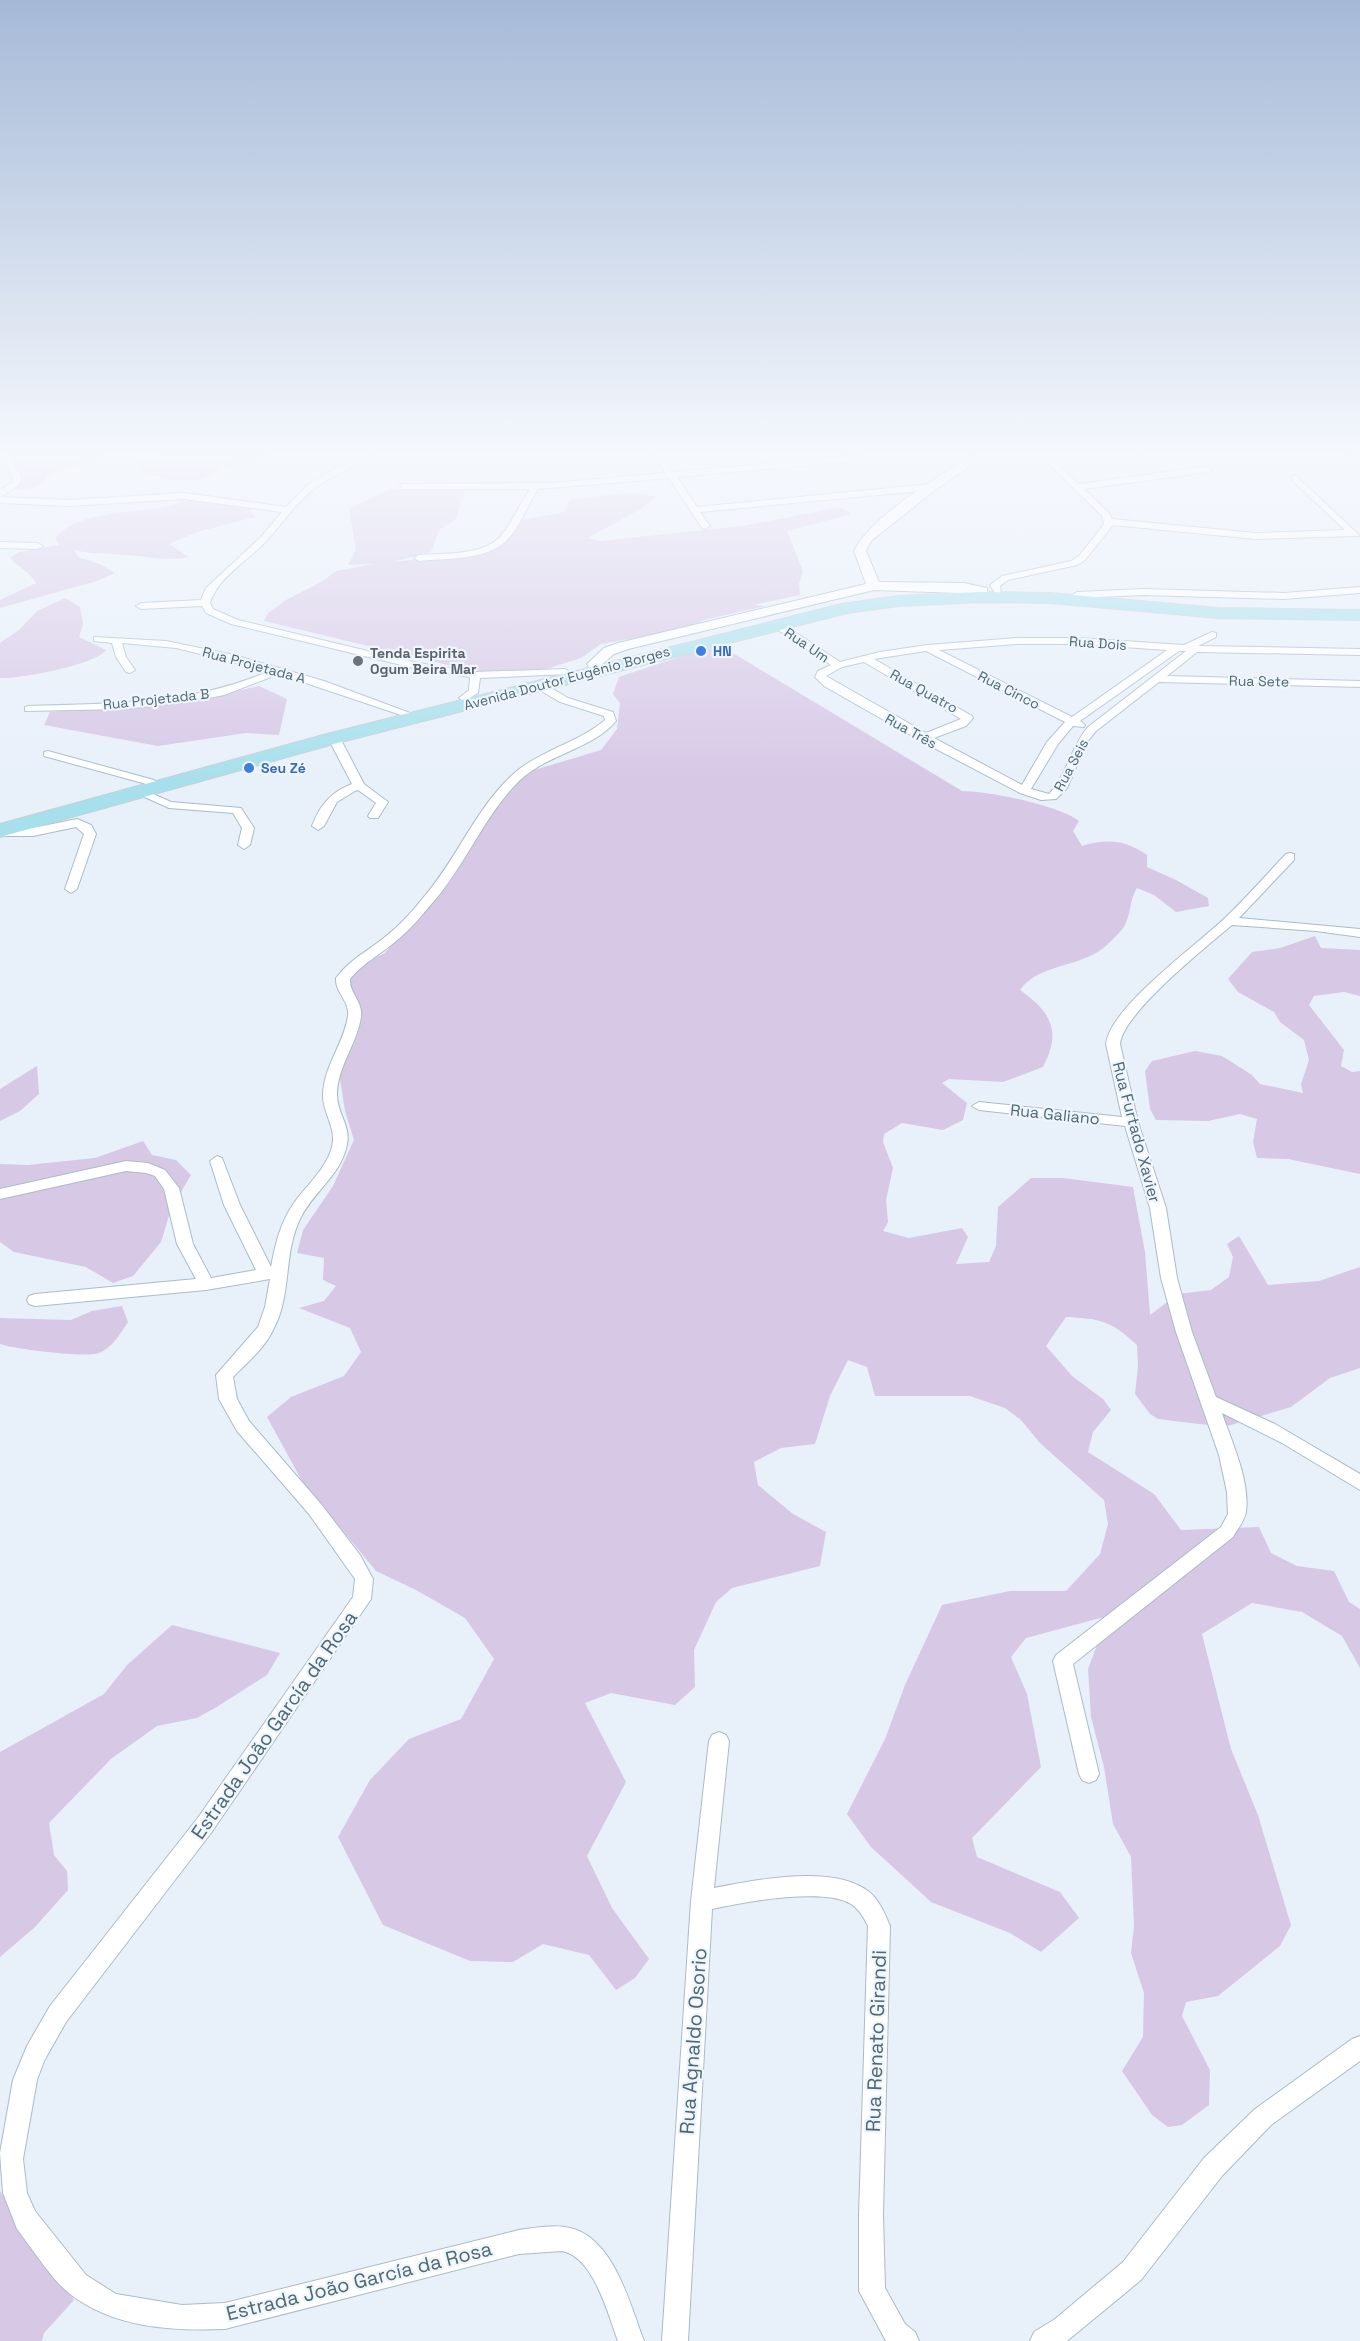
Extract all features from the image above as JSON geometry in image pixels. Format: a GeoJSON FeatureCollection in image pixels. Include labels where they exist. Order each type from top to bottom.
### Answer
{"type":"FeatureCollection","features":[{"type":"Feature","properties":{"kind":"highway","name":"Avenida Doutor Eugênio Borges"},"geometry":{"type":"LineString","coordinates":[[0,831],[405,713],[830,605],[899,596],[990,591],[1250,603],[1360,601]]}},
{"type":"Feature","properties":{"kind":"highway","name":"Avenida Doutor Eugênio Borges"},"geometry":{"type":"LineString","coordinates":[[0,823],[776,624],[880,603],[979,597],[1063,599],[1202,612],[1360,601]]}},
{"type":"Feature","properties":{"kind":"main road"},"geometry":{"type":"LineString","coordinates":[[863,563],[874,586]]}},
{"type":"Feature","properties":{"kind":"main road"},"geometry":{"type":"LineString","coordinates":[[594,664],[609,651],[623,646],[874,586],[964,586],[990,591]]}},
{"type":"Feature","properties":{"kind":"street"},"geometry":{"type":"LineString","coordinates":[[204,603],[210,590],[236,563]]}},
{"type":"Feature","properties":{"kind":"street"},"geometry":{"type":"LineString","coordinates":[[990,591],[1005,578],[1073,563]]}},
{"type":"Feature","properties":{"kind":"street"},"geometry":{"type":"LineString","coordinates":[[1077,595],[1153,592],[1360,601]]}},
{"type":"Feature","properties":{"kind":"street"},"geometry":{"type":"LineString","coordinates":[[141,606],[204,603]]}},
{"type":"Feature","properties":{"kind":"street"},"geometry":{"type":"LineString","coordinates":[[204,603],[208,611],[235,622],[418,666],[475,675],[565,672]]}},
{"type":"Feature","properties":{"kind":"street","name":"Rua Um"},"geometry":{"type":"LineString","coordinates":[[776,624],[838,665]]}},
{"type":"Feature","properties":{"kind":"street","name":"Rua Seis"},"geometry":{"type":"LineString","coordinates":[[1186,648],[1159,679],[1092,729],[1082,741],[1056,795],[1041,797],[1024,791],[1053,742],[1071,722],[1186,648],[1212,635]]}},
{"type":"Feature","properties":{"kind":"street","name":"Rua Projetada A"},"geometry":{"type":"LineString","coordinates":[[98,639],[174,645],[279,670],[405,713]]}},
{"type":"Feature","properties":{"kind":"street"},"geometry":{"type":"LineString","coordinates":[[116,640],[121,657],[130,670]]}},
{"type":"Feature","properties":{"kind":"street","name":"Rua Dois"},"geometry":{"type":"LineString","coordinates":[[838,665],[927,648],[1049,640],[1186,648],[1360,652]]}},
{"type":"Feature","properties":{"kind":"street","name":"Rua Cinco"},"geometry":{"type":"LineString","coordinates":[[927,648],[1071,722],[1092,729]]}},
{"type":"Feature","properties":{"kind":"street","name":"Rua Quatro"},"geometry":{"type":"LineString","coordinates":[[866,658],[968,718],[962,724],[923,738]]}},
{"type":"Feature","properties":{"kind":"street","name":"Rua Três"},"geometry":{"type":"LineString","coordinates":[[838,665],[822,673],[821,680],[923,738],[1024,791]]}},
{"type":"Feature","properties":{"kind":"street","name":"Rua Projetada B"},"geometry":{"type":"LineString","coordinates":[[29,709],[120,705],[198,696],[240,687],[279,670]]}},
{"type":"Feature","properties":{"kind":"street"},"geometry":{"type":"LineString","coordinates":[[465,698],[474,691],[475,675]]}},
{"type":"Feature","properties":{"kind":"street","name":"Rua Sete"},"geometry":{"type":"LineString","coordinates":[[1159,679],[1360,684]]}},
{"type":"Feature","properties":{"kind":"street","name":"Estrada João García da Rosa"},"geometry":{"type":"LineString","coordinates":[[540,686],[564,700],[609,714],[611,721],[524,771],[493,808],[462,849],[454,866],[413,917],[381,948],[348,970],[343,978],[344,991],[353,1002],[355,1014],[341,1049],[329,1094],[341,1129],[340,1147],[292,1218],[272,1273],[270,1321],[252,1347],[224,1375],[228,1399],[243,1426],[315,1509],[353,1560],[363,1579],[362,1599],[204,1826],[58,2014],[35,2054],[25,2080],[10,2159],[15,2193],[26,2220],[77,2284],[112,2306],[182,2318],[225,2316],[519,2242],[562,2239],[573,2241],[589,2253],[607,2277],[631,2341]]}},
{"type":"Feature","properties":{"kind":"street"},"geometry":{"type":"LineString","coordinates":[[334,738],[359,786],[382,802],[374,816]]}},
{"type":"Feature","properties":{"kind":"street"},"geometry":{"type":"LineString","coordinates":[[48,754],[146,787],[169,805],[237,810],[248,828],[244,845]]}},
{"type":"Feature","properties":{"kind":"street"},"geometry":{"type":"LineString","coordinates":[[318,826],[324,808],[332,798],[340,792],[359,786]]}},
{"type":"Feature","properties":{"kind":"street"},"geometry":{"type":"LineString","coordinates":[[0,831],[33,832],[77,823],[87,828],[90,834],[71,889]]}},
{"type":"Feature","properties":{"kind":"street","name":"Rua Furtado Xavier"},"geometry":{"type":"LineString","coordinates":[[1089,1774],[1063,1661],[1227,1532],[1237,1514],[1236,1492],[1228,1455],[1211,1402],[1184,1332],[1168,1278],[1158,1208],[1131,1122],[1113,1044],[1119,1024],[1188,956],[1229,921],[1290,857]]}},
{"type":"Feature","properties":{"kind":"street"},"geometry":{"type":"LineString","coordinates":[[1229,921],[1316,927],[1360,933]]}},
{"type":"Feature","properties":{"kind":"street","name":"Rua Galiano"},"geometry":{"type":"LineString","coordinates":[[979,1106],[1131,1122]]}},
{"type":"Feature","properties":{"kind":"street"},"geometry":{"type":"LineString","coordinates":[[35,1300],[206,1284],[272,1273],[232,1205],[218,1161]]}},
{"type":"Feature","properties":{"kind":"street"},"geometry":{"type":"LineString","coordinates":[[0,1194],[126,1166],[148,1168],[160,1173],[171,1188],[185,1244],[206,1284]]}},
{"type":"Feature","properties":{"kind":"street"},"geometry":{"type":"LineString","coordinates":[[1211,1402],[1246,1415],[1297,1443],[1360,1483]]}},
{"type":"Feature","properties":{"kind":"street","name":"Rua Agnaldo Osorio"},"geometry":{"type":"LineString","coordinates":[[675,2341],[702,1901],[718,1741]]}},
{"type":"Feature","properties":{"kind":"street","name":"Rua Renato Girandi"},"geometry":{"type":"LineString","coordinates":[[702,1901],[735,1894],[791,1888],[839,1888],[859,1897],[872,1910],[879,1926],[879,1938],[871,2215],[872,2291],[896,2333],[906,2341]]}},
{"type":"Feature","properties":{"kind":"street"},"geometry":{"type":"LineString","coordinates":[[1043,2341],[1064,2328],[1132,2271],[1213,2167],[1263,2117],[1360,2047]]}},
{"type":"Feature","properties":{"kind":"shaded area"},"geometry":{"type":"Polygon","coordinates":[[[16,563],[98,563],[115,573],[97,581],[0,608],[0,600],[36,583],[16,563]]]}},
{"type":"Feature","properties":{"kind":"shaded area"},"geometry":{"type":"Polygon","coordinates":[[[349,563],[800,563],[803,571],[799,584],[800,595],[754,605],[766,606],[708,619],[675,631],[601,644],[581,658],[546,669],[504,673],[477,672],[264,621],[268,613],[286,600],[323,581],[336,571],[374,564],[348,565],[349,563]]]}},
{"type":"Feature","properties":{"kind":"shaded area"},"geometry":{"type":"Polygon","coordinates":[[[65,598],[80,607],[83,624],[79,637],[106,650],[99,656],[73,666],[39,674],[0,678],[0,643],[19,630],[37,611],[65,598]]]}},
{"type":"Feature","properties":{"kind":"shaded area"},"geometry":{"type":"Polygon","coordinates":[[[718,644],[962,791],[988,793],[1040,804],[1069,815],[1079,821],[1073,831],[1082,846],[1108,841],[1124,843],[1147,855],[1147,867],[1208,898],[1209,906],[1176,912],[1154,895],[1137,888],[1123,928],[1104,947],[1085,958],[1035,976],[1027,982],[1020,990],[1031,998],[1046,1015],[1052,1033],[1052,1043],[1043,1067],[1003,1082],[949,1079],[942,1083],[967,1103],[963,1120],[943,1130],[902,1123],[884,1134],[883,1142],[893,1168],[886,1200],[888,1222],[883,1231],[909,1238],[962,1228],[968,1237],[956,1264],[989,1262],[996,1246],[998,1207],[1031,1178],[1063,1178],[1133,1187],[1145,1252],[1150,1315],[1178,1294],[1211,1290],[1229,1277],[1233,1257],[1227,1244],[1239,1236],[1268,1285],[1319,1281],[1360,1267],[1360,1368],[1330,1378],[1291,1407],[1224,1427],[1158,1419],[1150,1414],[1135,1394],[1138,1366],[1137,1345],[1119,1330],[1104,1322],[1066,1317],[1046,1346],[1072,1376],[1103,1399],[1111,1410],[1093,1432],[1088,1452],[1154,1494],[1181,1530],[1259,1527],[1271,1553],[1297,1566],[1334,1571],[1349,1602],[1360,1609],[1360,1668],[1342,1636],[1302,1612],[1252,1603],[1202,1634],[1231,1749],[1258,1815],[1291,1925],[1280,1946],[1218,1996],[1186,2002],[1182,2016],[1210,2070],[1209,2105],[1182,2125],[1168,2127],[1152,2115],[1122,2071],[1143,2037],[1144,1993],[1131,1953],[1134,1926],[1131,1857],[1113,1824],[1104,1767],[1091,1717],[1088,1669],[1108,1616],[1026,1638],[1011,1657],[1027,1694],[1041,1767],[972,1838],[977,1857],[1060,1892],[1079,1918],[1041,1952],[1010,1933],[931,1902],[871,1847],[847,1814],[885,1739],[905,1685],[942,1605],[1010,1591],[1066,1591],[1100,1554],[1108,1524],[1104,1500],[1040,1443],[1021,1420],[1005,1408],[970,1396],[875,1396],[867,1367],[848,1360],[830,1396],[815,1444],[781,1448],[754,1462],[758,1485],[793,1514],[826,1532],[820,1566],[732,1588],[716,1602],[694,1650],[695,1687],[675,1705],[611,1693],[585,1703],[626,1782],[587,1856],[612,1908],[649,1959],[635,1978],[616,1990],[589,1955],[543,1944],[513,1962],[470,1961],[383,1925],[338,1837],[370,1780],[409,1739],[461,1719],[494,1659],[465,1618],[416,1590],[376,1571],[302,1481],[267,1417],[291,1397],[344,1376],[361,1352],[350,1328],[299,1308],[324,1301],[336,1286],[323,1280],[324,1258],[297,1253],[303,1230],[333,1186],[354,1140],[345,1111],[339,1072],[356,1032],[357,998],[344,984],[358,966],[385,953],[436,895],[488,818],[521,778],[531,771],[601,750],[617,729],[620,703],[613,694],[619,677],[718,644]]]}},
{"type":"Feature","properties":{"kind":"shaded area"},"geometry":{"type":"Polygon","coordinates":[[[259,686],[287,699],[279,735],[246,733],[158,746],[44,725],[50,712],[189,701],[259,686]]]}},
{"type":"Feature","properties":{"kind":"shaded area"},"geometry":{"type":"Polygon","coordinates":[[[1315,936],[1321,948],[1360,950],[1360,996],[1344,992],[1314,996],[1309,1005],[1344,1050],[1341,1066],[1352,1072],[1360,1071],[1360,1174],[1288,1159],[1257,1158],[1253,1142],[1257,1119],[1240,1114],[1208,1121],[1156,1120],[1150,1109],[1145,1071],[1152,1061],[1195,1051],[1222,1056],[1252,1075],[1260,1084],[1303,1093],[1301,1084],[1309,1060],[1304,1040],[1280,1022],[1274,1012],[1238,992],[1228,979],[1252,952],[1280,948],[1315,936]]]}},
{"type":"Feature","properties":{"kind":"shaded area"},"geometry":{"type":"Polygon","coordinates":[[[37,1066],[39,1094],[20,1111],[0,1121],[0,1089],[37,1066]]]}},
{"type":"Feature","properties":{"kind":"shaded area"},"geometry":{"type":"Polygon","coordinates":[[[143,1141],[152,1155],[176,1160],[191,1175],[171,1209],[161,1242],[133,1276],[113,1283],[86,1267],[14,1252],[0,1242],[0,1164],[28,1165],[95,1158],[143,1141]]]}},
{"type":"Feature","properties":{"kind":"shaded area"},"geometry":{"type":"Polygon","coordinates":[[[122,1306],[128,1322],[112,1344],[99,1353],[50,1352],[0,1344],[0,1318],[71,1320],[92,1311],[122,1306]]]}},
{"type":"Feature","properties":{"kind":"shaded area"},"geometry":{"type":"Polygon","coordinates":[[[172,1625],[280,1653],[267,1675],[215,1708],[197,1718],[157,1726],[111,1759],[49,1823],[54,1855],[67,1871],[68,1890],[35,1927],[0,1957],[0,1752],[104,1694],[127,1665],[172,1625]]]}},
{"type":"Feature","properties":{"kind":"shaded area"},"geometry":{"type":"Polygon","coordinates":[[[0,2191],[74,2300],[44,2333],[42,2341],[0,2341],[0,2191]]]}},
{"type":"Feature","properties":{"kind":"place","name":"HN"},"geometry":{"type":"Point","coordinates":[701,651]}},
{"type":"Feature","properties":{"kind":"place","name":"Tenda Espirita Ogum Beira Mar"},"geometry":{"type":"Point","coordinates":[358,661]}},
{"type":"Feature","properties":{"kind":"place","name":"Seu Zé"},"geometry":{"type":"Point","coordinates":[249,768]}}]}
